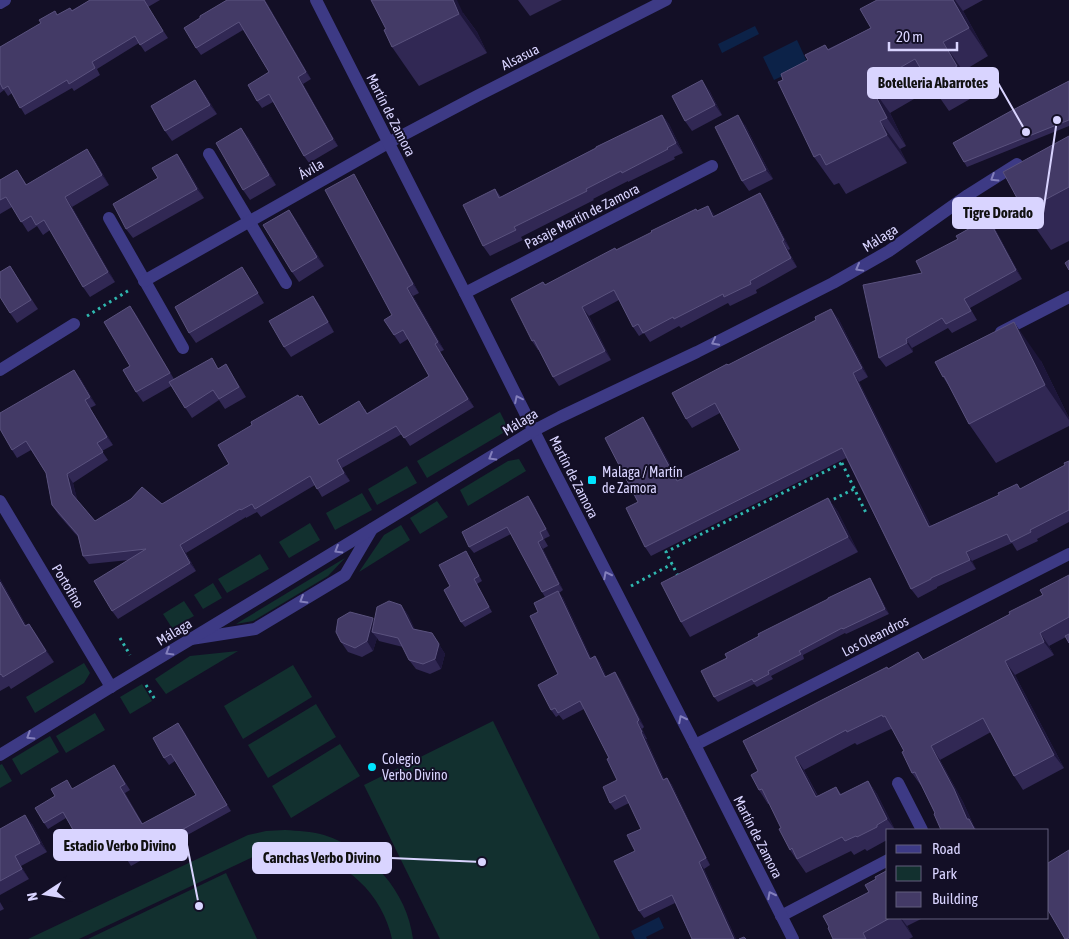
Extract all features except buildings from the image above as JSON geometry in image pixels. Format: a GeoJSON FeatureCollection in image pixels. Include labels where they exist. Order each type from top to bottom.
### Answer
{"type":"FeatureCollection","features":[{"type":"Feature","properties":{"kind":"street"},"geometry":{"type":"LineString","coordinates":[[0,3],[5,0]]}},
{"type":"Feature","properties":{"kind":"street","name":"Martín de Zamora"},"geometry":{"type":"LineString","coordinates":[[316,0],[793,939]]}},
{"type":"Feature","properties":{"kind":"street","name":"Alsasua"},"geometry":{"type":"LineString","coordinates":[[388,143],[666,0]]}},
{"type":"Feature","properties":{"kind":"street","name":"Ávila"},"geometry":{"type":"LineString","coordinates":[[144,281],[388,143]]}},
{"type":"Feature","properties":{"kind":"street"},"geometry":{"type":"LineString","coordinates":[[209,154],[286,283]]}},
{"type":"Feature","properties":{"kind":"street","name":"Málaga"},"geometry":{"type":"LineString","coordinates":[[0,755],[534,431],[848,274],[889,251],[996,176],[1031,157]]}},
{"type":"Feature","properties":{"kind":"street","name":"Pasaje Martín de Zamora"},"geometry":{"type":"LineString","coordinates":[[465,293],[712,166]]}},
{"type":"Feature","properties":{"kind":"street"},"geometry":{"type":"LineString","coordinates":[[108,218],[183,348]]}},
{"type":"Feature","properties":{"kind":"street"},"geometry":{"type":"LineString","coordinates":[[993,336],[1069,296]]}},
{"type":"Feature","properties":{"kind":"street"},"geometry":{"type":"LineString","coordinates":[[0,370],[74,324]]}},
{"type":"Feature","properties":{"kind":"street","name":"Portofino"},"geometry":{"type":"LineString","coordinates":[[0,501],[111,687]]}},
{"type":"Feature","properties":{"kind":"street"},"geometry":{"type":"LineString","coordinates":[[191,639],[255,629],[345,575],[372,529]]}},
{"type":"Feature","properties":{"kind":"street","name":"Los Oleandros"},"geometry":{"type":"LineString","coordinates":[[695,744],[1069,554]]}},
{"type":"Feature","properties":{"kind":"street"},"geometry":{"type":"LineString","coordinates":[[898,783],[921,829]]}},
{"type":"Feature","properties":{"kind":"street"},"geometry":{"type":"LineString","coordinates":[[782,916],[886,861]]}},
{"type":"Feature","properties":{"kind":"path"},"geometry":{"type":"LineString","coordinates":[[74,324],[144,281]]}},
{"type":"Feature","properties":{"kind":"path"},"geometry":{"type":"LineString","coordinates":[[838,455],[867,515]]}},
{"type":"Feature","properties":{"kind":"path"},"geometry":{"type":"LineString","coordinates":[[679,578],[666,552],[842,463]]}},
{"type":"Feature","properties":{"kind":"path"},"geometry":{"type":"LineString","coordinates":[[828,502],[854,489]]}},
{"type":"Feature","properties":{"kind":"path"},"geometry":{"type":"LineString","coordinates":[[630,586],[672,564]]}},
{"type":"Feature","properties":{"kind":"green space"},"geometry":{"type":"Polygon","coordinates":[[[500,412],[507,426],[503,433],[427,478],[417,461],[500,412]]]}},
{"type":"Feature","properties":{"kind":"green space"},"geometry":{"type":"Polygon","coordinates":[[[519,459],[526,471],[468,506],[460,490],[508,461],[519,459]]]}},
{"type":"Feature","properties":{"kind":"green space"},"geometry":{"type":"Polygon","coordinates":[[[407,466],[417,483],[377,505],[368,489],[407,466]]]}},
{"type":"Feature","properties":{"kind":"green space"},"geometry":{"type":"Polygon","coordinates":[[[362,493],[372,510],[335,530],[326,513],[362,493]]]}},
{"type":"Feature","properties":{"kind":"green space"},"geometry":{"type":"Polygon","coordinates":[[[437,501],[448,517],[420,534],[410,518],[437,501]]]}},
{"type":"Feature","properties":{"kind":"green space"},"geometry":{"type":"Polygon","coordinates":[[[310,523],[320,540],[289,558],[279,542],[310,523]]]}},
{"type":"Feature","properties":{"kind":"green space"},"geometry":{"type":"Polygon","coordinates":[[[401,525],[410,540],[359,572],[384,535],[401,525]]]}},
{"type":"Feature","properties":{"kind":"green space"},"geometry":{"type":"Polygon","coordinates":[[[260,554],[269,569],[227,593],[218,579],[260,554]]]}},
{"type":"Feature","properties":{"kind":"green space"},"geometry":{"type":"Polygon","coordinates":[[[345,558],[328,576],[253,621],[236,624],[345,558]]]}},
{"type":"Feature","properties":{"kind":"green space"},"geometry":{"type":"Polygon","coordinates":[[[213,583],[222,598],[203,609],[194,595],[213,583]]]}},
{"type":"Feature","properties":{"kind":"green space"},"geometry":{"type":"Polygon","coordinates":[[[184,601],[194,616],[172,628],[163,614],[184,601]]]}},
{"type":"Feature","properties":{"kind":"green space"},"geometry":{"type":"Polygon","coordinates":[[[238,651],[166,694],[155,679],[190,656],[238,651]]]}},
{"type":"Feature","properties":{"kind":"green space"},"geometry":{"type":"Polygon","coordinates":[[[84,663],[90,673],[84,683],[35,713],[26,697],[84,663]]]}},
{"type":"Feature","properties":{"kind":"green space"},"geometry":{"type":"Polygon","coordinates":[[[293,665],[312,697],[243,739],[224,706],[293,665]]]}},
{"type":"Feature","properties":{"kind":"green space"},"geometry":{"type":"Polygon","coordinates":[[[142,684],[152,701],[130,714],[120,697],[142,684]]]}},
{"type":"Feature","properties":{"kind":"green space"},"geometry":{"type":"Polygon","coordinates":[[[316,704],[336,737],[268,778],[248,745],[316,704]]]}},
{"type":"Feature","properties":{"kind":"green space"},"geometry":{"type":"Polygon","coordinates":[[[95,713],[105,730],[66,753],[56,736],[95,713]]]}},
{"type":"Feature","properties":{"kind":"green space"},"geometry":{"type":"Polygon","coordinates":[[[493,721],[600,939],[440,939],[364,785],[493,721]]]}},
{"type":"Feature","properties":{"kind":"green space"},"geometry":{"type":"Polygon","coordinates":[[[50,736],[59,752],[21,775],[12,759],[50,736]]]}},
{"type":"Feature","properties":{"kind":"green space"},"geometry":{"type":"Polygon","coordinates":[[[340,744],[360,776],[291,818],[272,786],[340,744]]]}},
{"type":"Feature","properties":{"kind":"green space"},"geometry":{"type":"Polygon","coordinates":[[[2,764],[12,781],[0,788],[0,765],[2,764]]]}},
{"type":"Feature","properties":{"kind":"green space"},"geometry":{"type":"Polygon","coordinates":[[[285,830],[324,835],[341,842],[371,862],[384,875],[403,905],[413,939],[392,939],[380,908],[371,894],[360,881],[347,871],[317,856],[289,852],[255,856],[79,939],[28,939],[248,835],[266,831],[285,830]]]}},
{"type":"Feature","properties":{"kind":"green space"},"geometry":{"type":"Polygon","coordinates":[[[226,873],[257,939],[88,939],[226,873]]]}},
{"type":"Feature","properties":{"kind":"water"},"geometry":{"type":"Polygon","coordinates":[[[755,26],[759,34],[722,53],[718,44],[755,26]]]}},
{"type":"Feature","properties":{"kind":"water"},"geometry":{"type":"Polygon","coordinates":[[[797,40],[808,64],[774,80],[763,57],[797,40]]]}},
{"type":"Feature","properties":{"kind":"water"},"geometry":{"type":"Polygon","coordinates":[[[659,917],[664,928],[646,937],[647,939],[635,939],[631,931],[659,917]]]}},
{"type":"Feature","properties":{"kind":"place","name":"Tigre Dorado"},"geometry":{"type":"Point","coordinates":[1057,120]}},
{"type":"Feature","properties":{"kind":"place","name":"Botelleria Abarrotes"},"geometry":{"type":"Point","coordinates":[1026,132]}},
{"type":"Feature","properties":{"kind":"place","name":"Malaga / Martín de Zamora"},"geometry":{"type":"Point","coordinates":[592,480]}},
{"type":"Feature","properties":{"kind":"place","name":"Colegio Verbo Divino"},"geometry":{"type":"Point","coordinates":[372,767]}},
{"type":"Feature","properties":{"kind":"place","name":"Canchas Verbo Divino"},"geometry":{"type":"Point","coordinates":[482,862]}},
{"type":"Feature","properties":{"kind":"place","name":"Estadio Verbo Divino"},"geometry":{"type":"Point","coordinates":[199,906]}}]}
